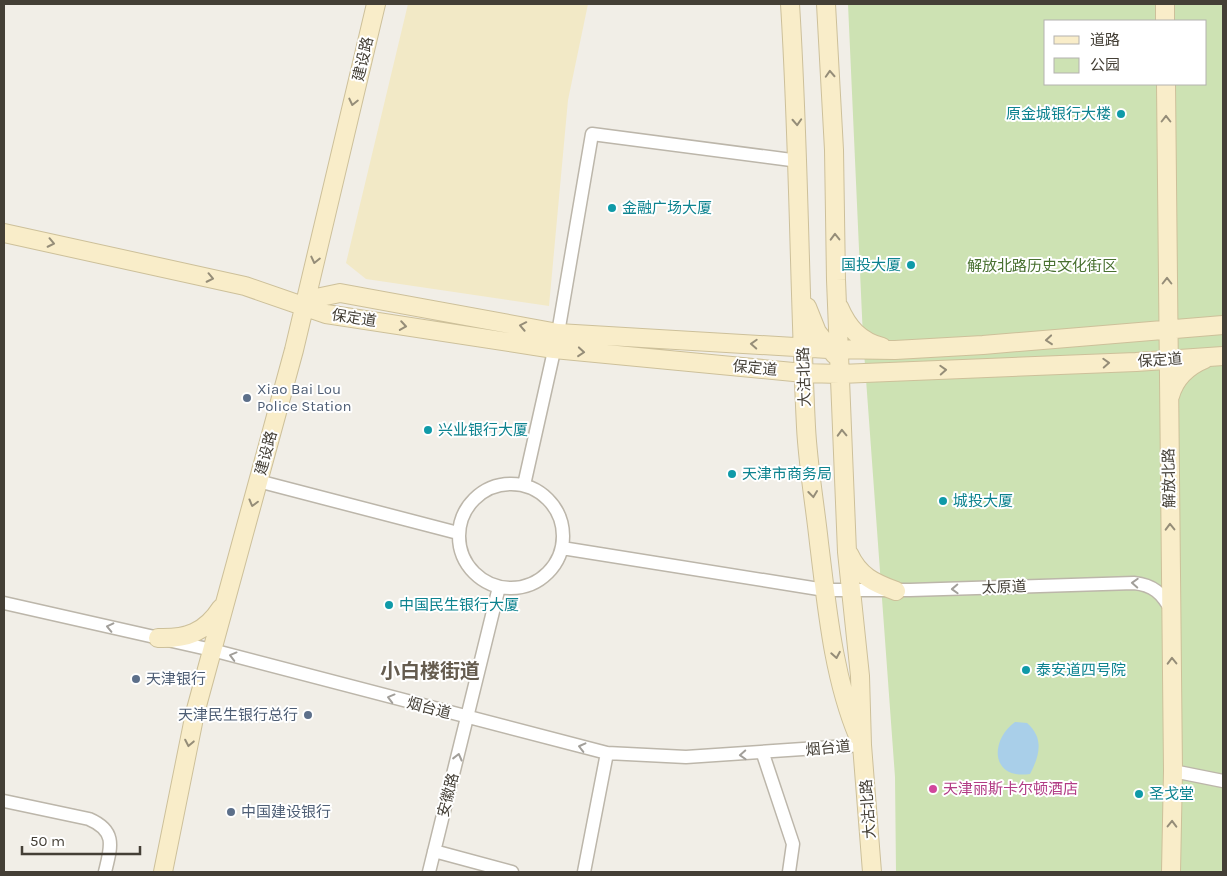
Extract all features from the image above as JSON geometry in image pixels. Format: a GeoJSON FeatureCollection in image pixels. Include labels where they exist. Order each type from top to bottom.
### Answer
{"type":"FeatureCollection","features":[{"type":"Feature","properties":{"kind":"street","name":"建设路"},"geometry":{"type":"LineString","coordinates":[[163,872],[195,713],[229,594],[304,306],[376,4]]}},
{"type":"Feature","properties":{"kind":"street","name":"大沽北路"},"geometry":{"type":"LineString","coordinates":[[790,4],[798,161],[806,428],[825,590],[839,674],[848,712],[862,745]]}},
{"type":"Feature","properties":{"kind":"street","name":"大沽北路"},"geometry":{"type":"LineString","coordinates":[[826,4],[834,150],[838,362],[847,552],[860,676],[862,745],[872,872]]}},
{"type":"Feature","properties":{"kind":"street"},"geometry":{"type":"LineString","coordinates":[[1165,4],[1165,20]]}},
{"type":"Feature","properties":{"kind":"street","name":"解放北路"},"geometry":{"type":"LineString","coordinates":[[1166,85],[1173,771],[1171,872]]}},
{"type":"Feature","properties":{"kind":"street"},"geometry":{"type":"LineString","coordinates":[[524,485],[556,341],[592,134],[798,161]]}},
{"type":"Feature","properties":{"kind":"street","name":"保定道"},"geometry":{"type":"LineString","coordinates":[[4,233],[245,286],[326,314],[804,373],[838,362],[895,350],[983,346],[1215,325]]}},
{"type":"Feature","properties":{"kind":"street"},"geometry":{"type":"LineString","coordinates":[[802,293],[817,332],[838,362],[815,390],[806,428]]}},
{"type":"Feature","properties":{"kind":"street","name":"保定道"},"geometry":{"type":"LineString","coordinates":[[304,306],[316,298],[329,295],[352,294],[556,341],[803,347],[838,362],[895,372],[1168,360],[1217,356]]}},
{"type":"Feature","properties":{"kind":"street"},"geometry":{"type":"LineString","coordinates":[[837,303],[849,327],[856,334],[877,345],[895,350]]}},
{"type":"Feature","properties":{"kind":"street"},"geometry":{"type":"LineString","coordinates":[[1168,403],[1172,390],[1180,376],[1192,365],[1217,356]]}},
{"type":"Feature","properties":{"kind":"street"},"geometry":{"type":"LineString","coordinates":[[258,481],[458,533]]}},
{"type":"Feature","properties":{"kind":"street"},"geometry":{"type":"LineString","coordinates":[[506,483],[524,485],[539,492],[552,503],[560,518],[563,535],[562,548],[553,567],[541,579],[526,587],[508,589],[491,585],[476,576],[465,562],[459,546],[458,533],[464,511],[474,497],[489,488],[506,483]]}},
{"type":"Feature","properties":{"kind":"street","name":"太原道"},"geometry":{"type":"LineString","coordinates":[[562,548],[825,590],[1146,584],[1165,600],[1171,610]]}},
{"type":"Feature","properties":{"kind":"street"},"geometry":{"type":"LineString","coordinates":[[847,552],[856,568],[865,576],[896,590]]}},
{"type":"Feature","properties":{"kind":"street","name":"安徽路"},"geometry":{"type":"LineString","coordinates":[[429,872],[499,587]]}},
{"type":"Feature","properties":{"kind":"street"},"geometry":{"type":"LineString","coordinates":[[158,638],[186,637],[200,631],[217,615],[229,594]]}},
{"type":"Feature","properties":{"kind":"street","name":"烟台道"},"geometry":{"type":"LineString","coordinates":[[4,603],[212,650],[607,753],[686,758],[763,754],[862,745]]}},
{"type":"Feature","properties":{"kind":"street"},"geometry":{"type":"LineString","coordinates":[[584,872],[607,753]]}},
{"type":"Feature","properties":{"kind":"street"},"geometry":{"type":"LineString","coordinates":[[763,754],[794,844],[789,872]]}},
{"type":"Feature","properties":{"kind":"street"},"geometry":{"type":"LineString","coordinates":[[1173,771],[1223,781]]}},
{"type":"Feature","properties":{"kind":"street"},"geometry":{"type":"LineString","coordinates":[[4,801],[89,819],[101,824],[107,831],[110,841],[105,872]]}},
{"type":"Feature","properties":{"kind":"street"},"geometry":{"type":"LineString","coordinates":[[434,851],[512,872]]}},
{"type":"Feature","properties":{"kind":"green space","name":"解放北路历史文化街区"},"geometry":{"type":"Polygon","coordinates":[[[848,4],[1223,4],[1223,872],[896,872],[895,777],[863,338],[848,4]]]}},
{"type":"Feature","properties":{"kind":"sand"},"geometry":{"type":"Polygon","coordinates":[[[408,4],[588,4],[568,100],[549,306],[366,279],[346,263],[408,4]]]}},
{"type":"Feature","properties":{"kind":"water"},"geometry":{"type":"Polygon","coordinates":[[[1015,722],[1027,723],[1038,741],[1038,753],[1030,774],[1017,774],[1008,771],[1001,765],[998,757],[1001,739],[1015,722]]]}},
{"type":"Feature","properties":{"kind":"place","name":"原金城银行大楼"},"geometry":{"type":"Point","coordinates":[1121,114]}},
{"type":"Feature","properties":{"kind":"place","name":"金融广场大厦"},"geometry":{"type":"Point","coordinates":[612,208]}},
{"type":"Feature","properties":{"kind":"place","name":"国投大厦"},"geometry":{"type":"Point","coordinates":[911,265]}},
{"type":"Feature","properties":{"kind":"place","name":"Xiao Bai Lou Police Station"},"geometry":{"type":"Point","coordinates":[247,398]}},
{"type":"Feature","properties":{"kind":"place","name":"兴业银行大厦"},"geometry":{"type":"Point","coordinates":[428,430]}},
{"type":"Feature","properties":{"kind":"place","name":"天津市商务局"},"geometry":{"type":"Point","coordinates":[732,474]}},
{"type":"Feature","properties":{"kind":"place","name":"城投大厦"},"geometry":{"type":"Point","coordinates":[943,501]}},
{"type":"Feature","properties":{"kind":"place","name":"中国民生银行大厦"},"geometry":{"type":"Point","coordinates":[389,605]}},
{"type":"Feature","properties":{"kind":"place","name":"泰安道四号院"},"geometry":{"type":"Point","coordinates":[1026,670]}},
{"type":"Feature","properties":{"kind":"place","name":"天津银行"},"geometry":{"type":"Point","coordinates":[136,679]}},
{"type":"Feature","properties":{"kind":"place","name":"天津民生银行总行"},"geometry":{"type":"Point","coordinates":[308,715]}},
{"type":"Feature","properties":{"kind":"place","name":"天津丽斯卡尔顿酒店"},"geometry":{"type":"Point","coordinates":[933,789]}},
{"type":"Feature","properties":{"kind":"place","name":"圣戈堂"},"geometry":{"type":"Point","coordinates":[1139,794]}},
{"type":"Feature","properties":{"kind":"place","name":"中国建设银行"},"geometry":{"type":"Point","coordinates":[231,812]}},
{"type":"Feature","properties":{"kind":"district","name":"小白楼街道"},"geometry":{"type":"Point","coordinates":[430,671]}}]}
